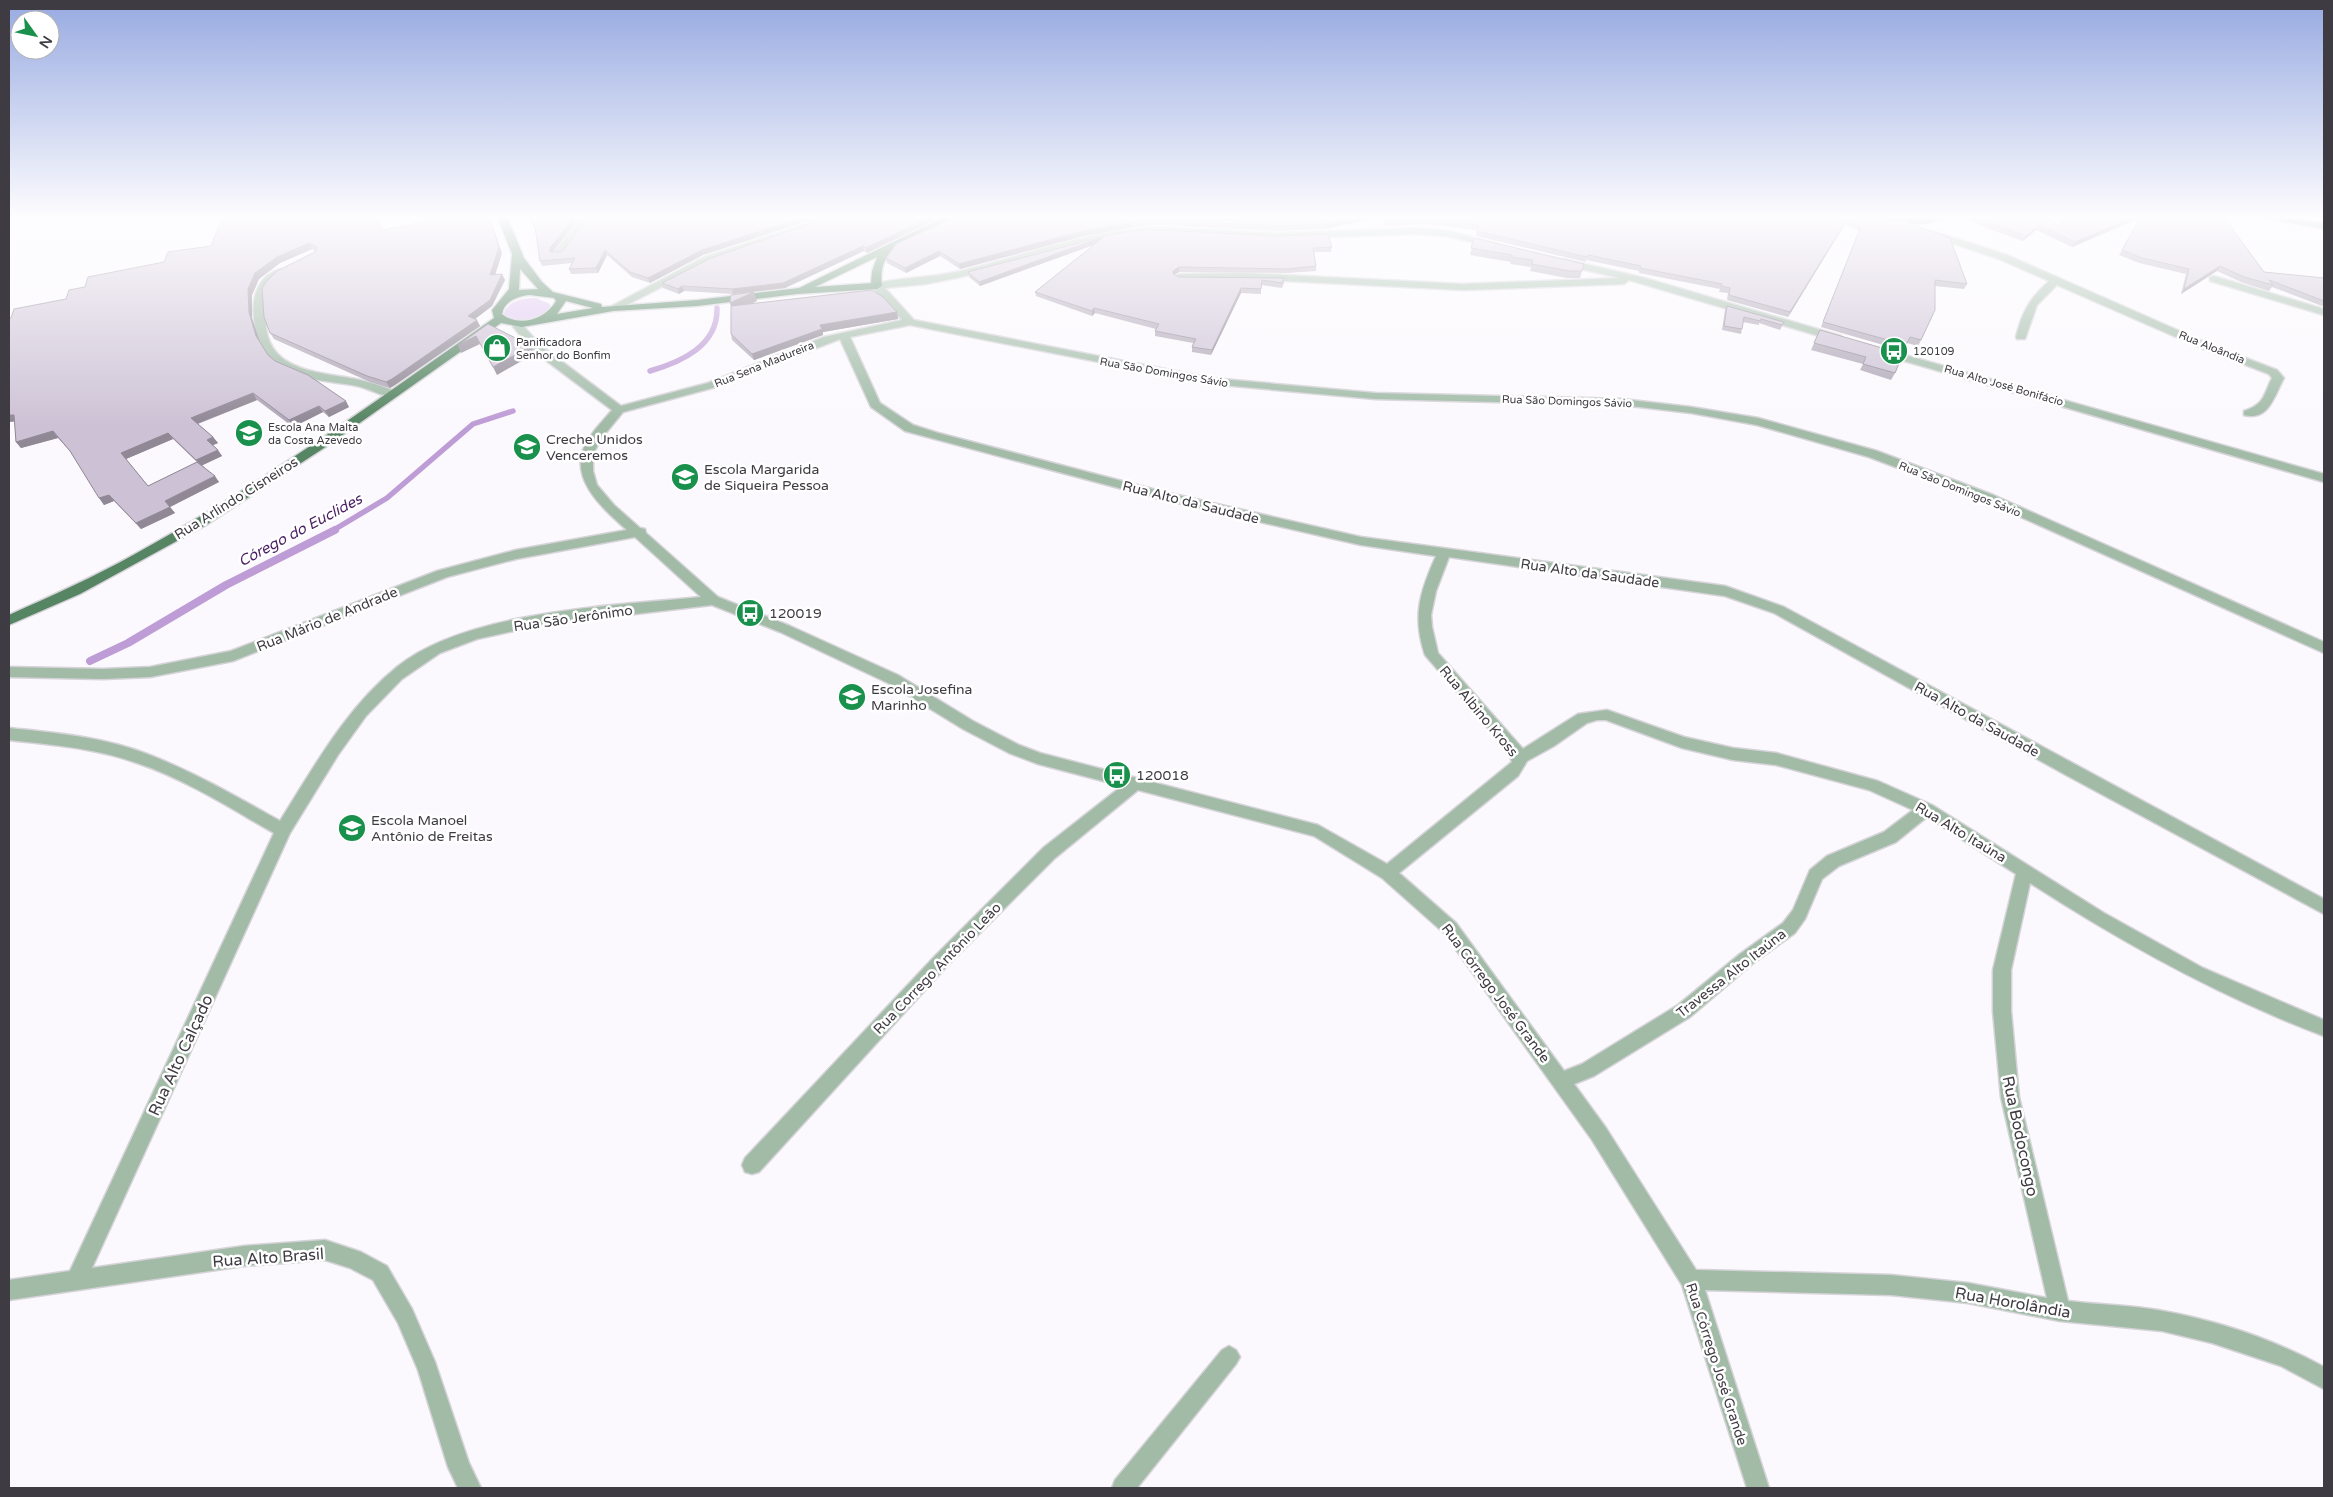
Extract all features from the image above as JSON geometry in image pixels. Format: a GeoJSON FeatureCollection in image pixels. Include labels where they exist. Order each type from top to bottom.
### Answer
{"type":"FeatureCollection","features":[{"type":"Feature","properties":{"kind":"main road"},"geometry":{"type":"LineString","coordinates":[[514,286],[514,290],[497,310],[500,319],[516,324],[613,308],[697,303],[797,291],[877,286]]}},
{"type":"Feature","properties":{"kind":"main road"},"geometry":{"type":"LineString","coordinates":[[537,321],[547,317],[559,307],[561,301],[540,286]]}},
{"type":"Feature","properties":{"kind":"main road"},"geometry":{"type":"LineString","coordinates":[[797,291],[808,286]]}},
{"type":"Feature","properties":{"kind":"main road"},"geometry":{"type":"LineString","coordinates":[[505,300],[533,291],[613,308]]}},
{"type":"Feature","properties":{"kind":"main road","name":"Rua Arlindo Cisneiros"},"geometry":{"type":"LineString","coordinates":[[9,620],[130,564],[244,494],[500,319]]}},
{"type":"Feature","properties":{"kind":"street"},"geometry":{"type":"LineString","coordinates":[[264,286],[259,294],[262,336],[268,348],[286,365],[317,378],[362,384],[392,394]]}},
{"type":"Feature","properties":{"kind":"street"},"geometry":{"type":"LineString","coordinates":[[613,308],[656,286]]}},
{"type":"Feature","properties":{"kind":"street"},"geometry":{"type":"LineString","coordinates":[[877,286],[910,322]]}},
{"type":"Feature","properties":{"kind":"street"},"geometry":{"type":"LineString","coordinates":[[1440,286],[1492,286]]}},
{"type":"Feature","properties":{"kind":"street"},"geometry":{"type":"LineString","coordinates":[[1661,286],[1849,342]]}},
{"type":"Feature","properties":{"kind":"street"},"geometry":{"type":"LineString","coordinates":[[2021,337],[2029,306],[2035,297],[2049,286]]}},
{"type":"Feature","properties":{"kind":"street","name":"Rua Aloândia"},"geometry":{"type":"LineString","coordinates":[[2069,286],[2205,346],[2276,374],[2278,378],[2268,404],[2260,410],[2248,413]]}},
{"type":"Feature","properties":{"kind":"street"},"geometry":{"type":"LineString","coordinates":[[2234,286],[2324,312]]}},
{"type":"Feature","properties":{"kind":"street","name":"Rua Sena Madureira"},"geometry":{"type":"LineString","coordinates":[[619,410],[712,385],[844,335],[910,322]]}},
{"type":"Feature","properties":{"kind":"street","name":"Rua São Domingos Sávio"},"geometry":{"type":"LineString","coordinates":[[910,322],[1131,367],[1211,381],[1375,396],[1622,402],[1691,410],[1758,422],[1873,454],[1989,498],[2324,648]]}},
{"type":"Feature","properties":{"kind":"street"},"geometry":{"type":"LineString","coordinates":[[516,324],[521,334],[537,348],[603,395],[619,410]]}},
{"type":"Feature","properties":{"kind":"street","name":"Rua Alto da Saudade"},"geometry":{"type":"LineString","coordinates":[[844,335],[875,405],[909,428],[934,436],[1160,495],[1361,541],[1725,591],[1752,598],[1779,610],[2088,781],[2324,908]]}},
{"type":"Feature","properties":{"kind":"street","name":"Rua Alto José Bonifácio"},"geometry":{"type":"LineString","coordinates":[[1871,348],[2324,478]]}},
{"type":"Feature","properties":{"kind":"street","name":"Rua Córrego José Grande"},"geometry":{"type":"LineString","coordinates":[[619,410],[594,439],[588,455],[587,471],[591,486],[610,508],[640,532],[713,600],[785,629],[893,679],[1014,749],[1038,758],[1318,831],[1388,873],[1450,928],[1599,1134],[1691,1280],[1758,1488]]}},
{"type":"Feature","properties":{"kind":"street","name":"Rua Mário de Andrade"},"geometry":{"type":"LineString","coordinates":[[9,672],[103,674],[150,672],[233,656],[442,574],[475,563],[517,553],[640,532]]}},
{"type":"Feature","properties":{"kind":"street","name":"Rua Albino Kross"},"geometry":{"type":"LineString","coordinates":[[1388,873],[1513,772],[1520,763],[1520,758],[1515,748],[1432,655],[1427,643],[1423,615],[1426,596],[1444,553]]}},
{"type":"Feature","properties":{"kind":"street","name":"Rua São Jerônimo"},"geometry":{"type":"LineString","coordinates":[[283,830],[326,762],[371,700],[391,680],[426,654],[463,640],[526,623],[713,600]]}},
{"type":"Feature","properties":{"kind":"street","name":"Rua Alto Itaúna"},"geometry":{"type":"LineString","coordinates":[[1520,758],[1549,742],[1583,718],[1597,714],[1682,742],[1733,754],[1776,759],[1873,785],[1926,809],[2098,918],[2197,973],[2324,1028]]}},
{"type":"Feature","properties":{"kind":"street"},"geometry":{"type":"LineString","coordinates":[[9,734],[96,745],[142,758],[201,785],[283,830]]}},
{"type":"Feature","properties":{"kind":"street","name":"Rua Corrego Antônio Leão"},"geometry":{"type":"LineString","coordinates":[[752,1165],[947,954],[1049,853],[1135,784]]}},
{"type":"Feature","properties":{"kind":"street","name":"Travessa Alto Itaúna"},"geometry":{"type":"LineString","coordinates":[[1561,1081],[1588,1070],[1684,1011],[1746,959],[1789,928],[1799,914],[1816,876],[1821,871],[1833,861],[1890,838],[1926,809]]}},
{"type":"Feature","properties":{"kind":"street","name":"Rua Alto Calçado"},"geometry":{"type":"LineString","coordinates":[[76,1280],[283,830]]}},
{"type":"Feature","properties":{"kind":"street","name":"Rua Bodocongo"},"geometry":{"type":"LineString","coordinates":[[2025,870],[2002,970],[2002,1011],[2010,1098],[2060,1311]]}},
{"type":"Feature","properties":{"kind":"street","name":"Rua Alto Brasil"},"geometry":{"type":"LineString","coordinates":[[9,1290],[244,1256],[325,1250],[354,1259],[380,1273],[405,1316],[428,1369],[459,1467],[470,1488]]}},
{"type":"Feature","properties":{"kind":"street","name":"Rua Horolândia"},"geometry":{"type":"LineString","coordinates":[[1691,1280],[1891,1285],[1968,1293],[2060,1311],[2162,1322],[2212,1332],[2285,1357],[2324,1378]]}},
{"type":"Feature","properties":{"kind":"street"},"geometry":{"type":"LineString","coordinates":[[1123,1488],[1229,1357]]}},
{"type":"Feature","properties":{"kind":"shaded area"},"geometry":{"type":"Polygon","coordinates":[[[536,298],[550,304],[550,307],[541,316],[529,321],[517,321],[505,317],[504,313],[509,305],[522,299],[536,298]]]}},
{"type":"Feature","properties":{"kind":"building"},"geometry":{"type":"Polygon","coordinates":[[[249,286],[249,312],[256,336],[268,355],[275,361],[308,375],[346,401],[325,411],[319,406],[289,420],[253,393],[191,418],[213,437],[207,440],[218,450],[196,460],[168,433],[121,453],[148,486],[197,462],[215,476],[165,501],[170,507],[136,523],[109,495],[99,498],[70,451],[53,431],[16,442],[14,415],[9,415],[9,319],[14,309],[66,299],[69,290],[85,287],[249,286]]]}},
{"type":"Feature","properties":{"kind":"building"},"geometry":{"type":"Polygon","coordinates":[[[263,286],[497,286],[490,300],[468,316],[477,320],[386,382],[367,376],[270,333],[264,317],[263,286]]]}},
{"type":"Feature","properties":{"kind":"building"},"geometry":{"type":"Polygon","coordinates":[[[670,286],[759,286],[732,289],[682,286],[678,289],[670,286]]]}},
{"type":"Feature","properties":{"kind":"building"},"geometry":{"type":"Polygon","coordinates":[[[1043,286],[1261,286],[1261,289],[1241,288],[1212,350],[1192,347],[1196,339],[1155,331],[1159,324],[1094,308],[1092,311],[1035,292],[1043,286]]]}},
{"type":"Feature","properties":{"kind":"building"},"geometry":{"type":"Polygon","coordinates":[[[1721,286],[1806,286],[1790,312],[1729,295],[1730,288],[1721,286]]]}},
{"type":"Feature","properties":{"kind":"building"},"geometry":{"type":"Polygon","coordinates":[[[1837,286],[1935,286],[1935,310],[1921,340],[1910,337],[1906,345],[1823,322],[1837,286]]]}},
{"type":"Feature","properties":{"kind":"building"},"geometry":{"type":"Polygon","coordinates":[[[2284,286],[2324,286],[2324,301],[2284,286]]]}},
{"type":"Feature","properties":{"kind":"building"},"geometry":{"type":"Polygon","coordinates":[[[872,290],[883,297],[897,312],[820,325],[822,329],[752,354],[731,334],[731,306],[872,290]]]}},
{"type":"Feature","properties":{"kind":"building"},"geometry":{"type":"Polygon","coordinates":[[[754,292],[730,303],[731,295],[754,292]]]}},
{"type":"Feature","properties":{"kind":"building"},"geometry":{"type":"Polygon","coordinates":[[[1727,306],[1784,322],[1782,325],[1761,319],[1760,321],[1744,317],[1742,329],[1724,326],[1727,306]]]}},
{"type":"Feature","properties":{"kind":"building"},"geometry":{"type":"Polygon","coordinates":[[[488,324],[531,346],[493,367],[476,336],[458,345],[488,324]]]}},
{"type":"Feature","properties":{"kind":"building"},"geometry":{"type":"Polygon","coordinates":[[[1820,330],[1903,354],[1895,373],[1863,364],[1866,357],[1814,343],[1820,330]]]}},
{"type":"Feature","properties":{"kind":"waterway","name":"Córego do Euclides"},"geometry":{"type":"LineString","coordinates":[[650,371],[674,363],[696,350],[711,333],[716,321],[717,308]]}},
{"type":"Feature","properties":{"kind":"waterway","name":"Córego do Euclides"},"geometry":{"type":"LineString","coordinates":[[332,531],[387,498],[473,424],[513,411]]}},
{"type":"Feature","properties":{"kind":"waterway","name":"Córego do Euclides"},"geometry":{"type":"LineString","coordinates":[[90,661],[128,643],[226,585],[335,530]]}},
{"type":"Feature","properties":{"kind":"place","name":"Panificadora Senhor do Bonfim"},"geometry":{"type":"Point","coordinates":[497,348]}},
{"type":"Feature","properties":{"kind":"place","name":"120109"},"geometry":{"type":"Point","coordinates":[1894,351]}},
{"type":"Feature","properties":{"kind":"place","name":"Escola Ana Malta da Costa Azevedo"},"geometry":{"type":"Point","coordinates":[249,433]}},
{"type":"Feature","properties":{"kind":"place","name":"Creche Unidos Venceremos"},"geometry":{"type":"Point","coordinates":[527,447]}},
{"type":"Feature","properties":{"kind":"place","name":"Escola Margarida de Siqueira Pessoa"},"geometry":{"type":"Point","coordinates":[685,477]}},
{"type":"Feature","properties":{"kind":"place","name":"120019"},"geometry":{"type":"Point","coordinates":[750,613]}},
{"type":"Feature","properties":{"kind":"place","name":"Escola Josefina Marinho"},"geometry":{"type":"Point","coordinates":[852,697]}},
{"type":"Feature","properties":{"kind":"place","name":"120018"},"geometry":{"type":"Point","coordinates":[1117,775]}},
{"type":"Feature","properties":{"kind":"place","name":"Escola Manoel Antônio de Freitas"},"geometry":{"type":"Point","coordinates":[352,828]}}]}
